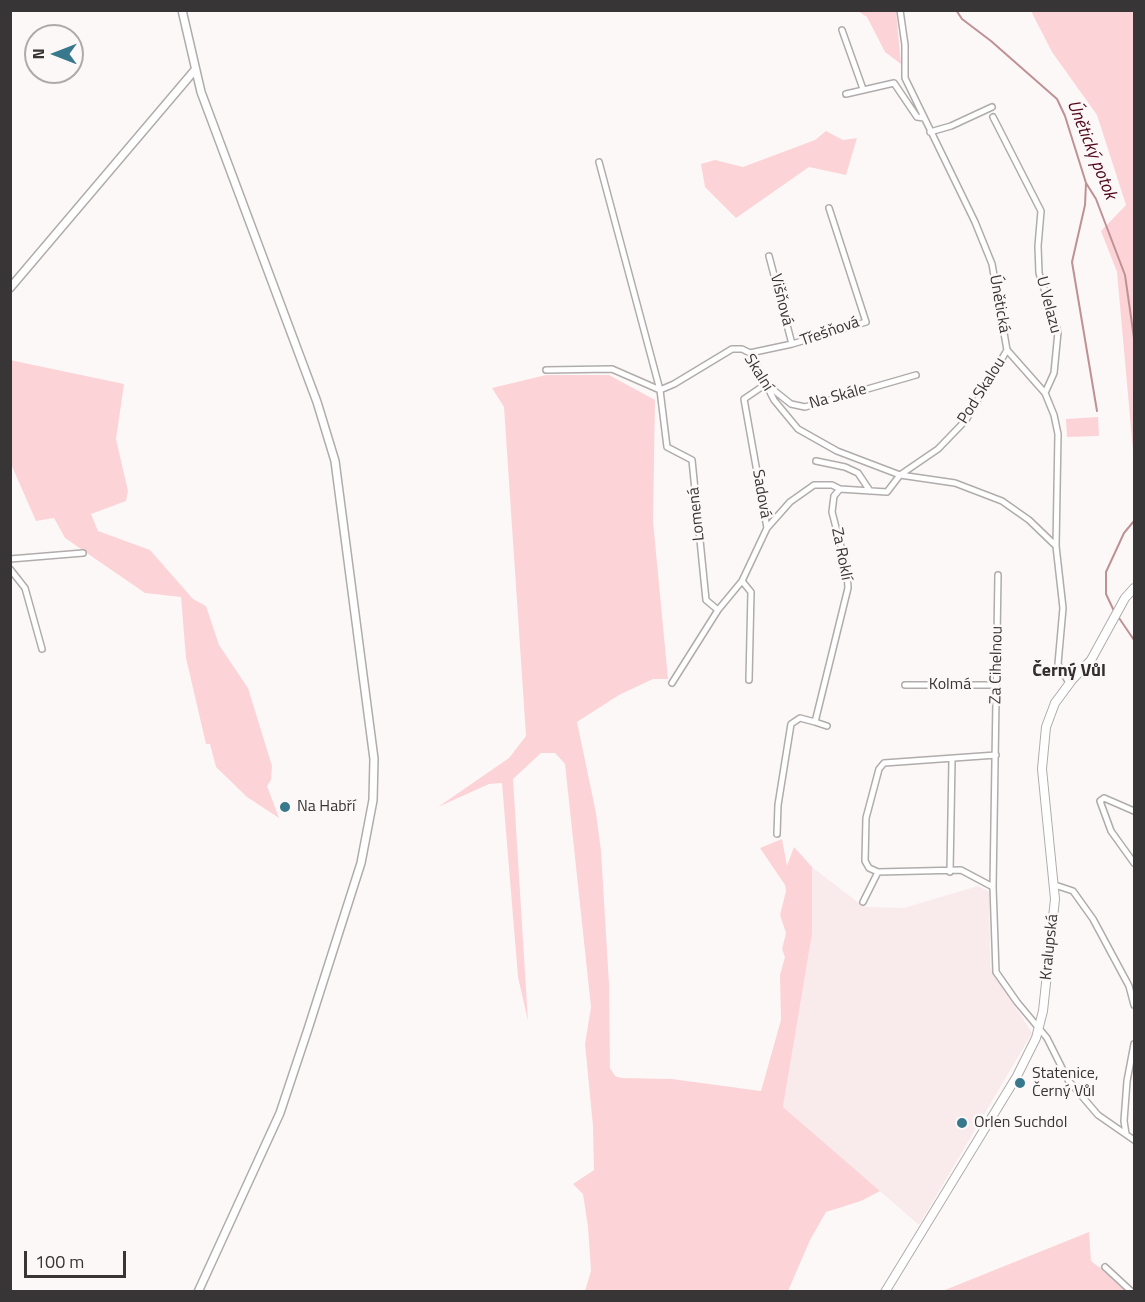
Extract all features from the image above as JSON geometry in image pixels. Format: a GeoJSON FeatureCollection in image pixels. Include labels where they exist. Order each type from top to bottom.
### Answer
{"type":"FeatureCollection","features":[{"type":"Feature","properties":{"kind":"main road","name":"Kralupská"},"geometry":{"type":"LineString","coordinates":[[885,1292],[1017,1077],[1039,1029],[1054,915],[1055,885],[1042,769],[1043,742],[1049,716],[1070,683],[1091,660],[1125,598],[1134,588]]}},
{"type":"Feature","properties":{"kind":"street"},"geometry":{"type":"LineString","coordinates":[[182,10],[194,70],[317,402],[335,461],[374,759],[373,800],[363,851],[305,1040],[280,1113],[198,1292]]}},
{"type":"Feature","properties":{"kind":"street","name":"Únětická"},"geometry":{"type":"LineString","coordinates":[[900,10],[905,45],[905,78],[975,222],[992,264],[1007,350],[1045,393],[1054,415],[1058,434],[1056,546],[1063,608],[1058,664],[1070,683]]}},
{"type":"Feature","properties":{"kind":"street"},"geometry":{"type":"LineString","coordinates":[[842,30],[863,89]]}},
{"type":"Feature","properties":{"kind":"street"},"geometry":{"type":"LineString","coordinates":[[10,288],[194,70]]}},
{"type":"Feature","properties":{"kind":"street"},"geometry":{"type":"LineString","coordinates":[[846,94],[894,83],[917,117],[924,118]]}},
{"type":"Feature","properties":{"kind":"street"},"geometry":{"type":"LineString","coordinates":[[930,132],[951,126],[992,107]]}},
{"type":"Feature","properties":{"kind":"street","name":"U Velazu"},"geometry":{"type":"LineString","coordinates":[[993,117],[1041,211],[1039,273],[1058,332],[1054,373],[1045,393]]}},
{"type":"Feature","properties":{"kind":"street"},"geometry":{"type":"LineString","coordinates":[[599,162],[660,390]]}},
{"type":"Feature","properties":{"kind":"street","name":"Třešňová"},"geometry":{"type":"LineString","coordinates":[[750,353],[792,344],[866,322],[829,208]]}},
{"type":"Feature","properties":{"kind":"street","name":"Višňová"},"geometry":{"type":"LineString","coordinates":[[770,256],[792,344]]}},
{"type":"Feature","properties":{"kind":"street","name":"Skalní"},"geometry":{"type":"LineString","coordinates":[[660,390],[732,349],[742,349],[750,353],[774,400],[798,429],[837,451],[900,476],[955,483],[1002,501],[1029,520],[1056,546]]}},
{"type":"Feature","properties":{"kind":"street","name":"Pod Skalou"},"geometry":{"type":"LineString","coordinates":[[900,476],[929,457],[966,420],[1007,350]]}},
{"type":"Feature","properties":{"kind":"street"},"geometry":{"type":"LineString","coordinates":[[546,370],[612,369],[660,390]]}},
{"type":"Feature","properties":{"kind":"street","name":"Na Skále"},"geometry":{"type":"LineString","coordinates":[[766,384],[792,404],[805,407],[916,375]]}},
{"type":"Feature","properties":{"kind":"street","name":"Sadová"},"geometry":{"type":"LineString","coordinates":[[742,581],[767,528],[744,399],[766,384]]}},
{"type":"Feature","properties":{"kind":"street","name":"Lomená"},"geometry":{"type":"LineString","coordinates":[[660,390],[667,447],[692,460],[706,600],[718,610]]}},
{"type":"Feature","properties":{"kind":"street"},"geometry":{"type":"LineString","coordinates":[[816,461],[845,467],[858,473],[870,491]]}},
{"type":"Feature","properties":{"kind":"street"},"geometry":{"type":"LineString","coordinates":[[767,528],[790,502],[814,485],[832,484],[840,489],[887,492],[900,476]]}},
{"type":"Feature","properties":{"kind":"street","name":"Za Roklí"},"geometry":{"type":"LineString","coordinates":[[815,722],[848,588],[847,570],[832,512],[834,496],[840,489]]}},
{"type":"Feature","properties":{"kind":"street"},"geometry":{"type":"LineString","coordinates":[[10,559],[83,554]]}},
{"type":"Feature","properties":{"kind":"street"},"geometry":{"type":"LineString","coordinates":[[10,569],[25,588],[42,649]]}},
{"type":"Feature","properties":{"kind":"street","name":"Za Cihelnou"},"geometry":{"type":"LineString","coordinates":[[998,575],[993,887],[996,972],[1047,1038],[1068,1080],[1098,1115],[1134,1140]]}},
{"type":"Feature","properties":{"kind":"street"},"geometry":{"type":"LineString","coordinates":[[672,682],[718,610],[742,581],[751,592],[749,680]]}},
{"type":"Feature","properties":{"kind":"street","name":"Kolmá"},"geometry":{"type":"LineString","coordinates":[[905,685],[996,685]]}},
{"type":"Feature","properties":{"kind":"street"},"geometry":{"type":"LineString","coordinates":[[777,834],[778,805],[792,724],[800,718],[827,726]]}},
{"type":"Feature","properties":{"kind":"street"},"geometry":{"type":"LineString","coordinates":[[993,887],[962,870],[878,872],[869,868],[865,861],[866,818],[879,770],[885,763],[952,760],[996,755]]}},
{"type":"Feature","properties":{"kind":"street"},"geometry":{"type":"LineString","coordinates":[[950,872],[952,760]]}},
{"type":"Feature","properties":{"kind":"street"},"geometry":{"type":"LineString","coordinates":[[1134,811],[1104,798],[1100,801],[1111,831],[1134,863]]}},
{"type":"Feature","properties":{"kind":"street"},"geometry":{"type":"LineString","coordinates":[[863,902],[878,872]]}},
{"type":"Feature","properties":{"kind":"street"},"geometry":{"type":"LineString","coordinates":[[1055,885],[1073,891],[1093,919],[1129,986],[1134,1005]]}},
{"type":"Feature","properties":{"kind":"street"},"geometry":{"type":"LineString","coordinates":[[1126,1134],[1124,1121],[1127,1082],[1134,1044]]}},
{"type":"Feature","properties":{"kind":"street"},"geometry":{"type":"LineString","coordinates":[[1105,1267],[1132,1292]]}},
{"type":"Feature","properties":{"kind":"shaded area"},"geometry":{"type":"Polygon","coordinates":[[[858,11],[896,11],[901,64],[885,52],[867,17],[858,11]]]}},
{"type":"Feature","properties":{"kind":"shaded area"},"geometry":{"type":"Polygon","coordinates":[[[1031,11],[1134,11],[1134,462],[1117,272],[1101,231],[1126,205],[1097,115],[1052,52],[1031,11]]]}},
{"type":"Feature","properties":{"kind":"shaded area"},"geometry":{"type":"Polygon","coordinates":[[[826,131],[843,140],[857,138],[846,175],[809,167],[736,218],[705,187],[701,164],[715,160],[743,167],[815,140],[826,131]]]}},
{"type":"Feature","properties":{"kind":"shaded area"},"geometry":{"type":"Polygon","coordinates":[[[10,360],[124,384],[116,439],[128,491],[126,501],[91,514],[98,531],[150,550],[193,599],[206,606],[219,645],[248,688],[272,766],[271,780],[267,786],[279,818],[247,797],[216,767],[210,744],[206,744],[186,658],[181,597],[145,593],[65,538],[54,518],[36,521],[11,464],[10,360]]]}},
{"type":"Feature","properties":{"kind":"shaded area"},"geometry":{"type":"Polygon","coordinates":[[[546,375],[609,375],[655,400],[653,521],[668,679],[653,679],[619,695],[577,722],[596,813],[601,851],[609,984],[610,1068],[615,1076],[672,1079],[761,1091],[781,1020],[780,975],[785,957],[782,949],[786,933],[780,915],[786,891],[785,885],[760,848],[782,839],[787,866],[794,847],[812,867],[812,934],[783,1107],[880,1191],[861,1201],[826,1212],[810,1240],[788,1291],[585,1291],[591,1271],[588,1227],[583,1194],[573,1184],[594,1170],[593,1126],[585,1044],[591,1007],[565,764],[555,753],[541,753],[513,779],[528,1021],[518,977],[502,783],[489,784],[438,807],[509,758],[526,736],[504,407],[492,388],[546,375]]]}},
{"type":"Feature","properties":{"kind":"shaded area"},"geometry":{"type":"Polygon","coordinates":[[[1098,417],[1099,436],[1067,437],[1066,419],[1098,417]]]}},
{"type":"Feature","properties":{"kind":"shaded area"},"geometry":{"type":"Polygon","coordinates":[[[812,867],[864,907],[904,908],[978,886],[989,892],[990,967],[1032,1033],[919,1225],[783,1107],[812,934],[812,867]]]}},
{"type":"Feature","properties":{"kind":"shaded area"},"geometry":{"type":"Polygon","coordinates":[[[1089,1232],[1091,1261],[1130,1291],[940,1292],[1089,1232]]]}},
{"type":"Feature","properties":{"kind":"waterway","name":"Únětický potok"},"geometry":{"type":"LineString","coordinates":[[956,10],[962,19],[991,41],[1057,99],[1065,116],[1086,183],[1096,199],[1125,275],[1134,338]]}},
{"type":"Feature","properties":{"kind":"waterway"},"geometry":{"type":"LineString","coordinates":[[1086,183],[1085,205],[1072,262],[1097,411]]}},
{"type":"Feature","properties":{"kind":"waterway","name":"Únětický potok"},"geometry":{"type":"LineString","coordinates":[[1114,611],[1106,594],[1106,572],[1124,533],[1134,521]]}},
{"type":"Feature","properties":{"kind":"waterway","name":"Únětický potok"},"geometry":{"type":"LineString","coordinates":[[1117,615],[1134,640]]}},
{"type":"Feature","properties":{"kind":"place","name":"Na Habří"},"geometry":{"type":"Point","coordinates":[285,807]}},
{"type":"Feature","properties":{"kind":"place","name":"Statenice, Černý Vůl"},"geometry":{"type":"Point","coordinates":[1020,1083]}},
{"type":"Feature","properties":{"kind":"place","name":"Orlen Suchdol"},"geometry":{"type":"Point","coordinates":[962,1123]}},
{"type":"Feature","properties":{"kind":"district","name":"Černý Vůl"},"geometry":{"type":"Point","coordinates":[1069,672]}}]}
